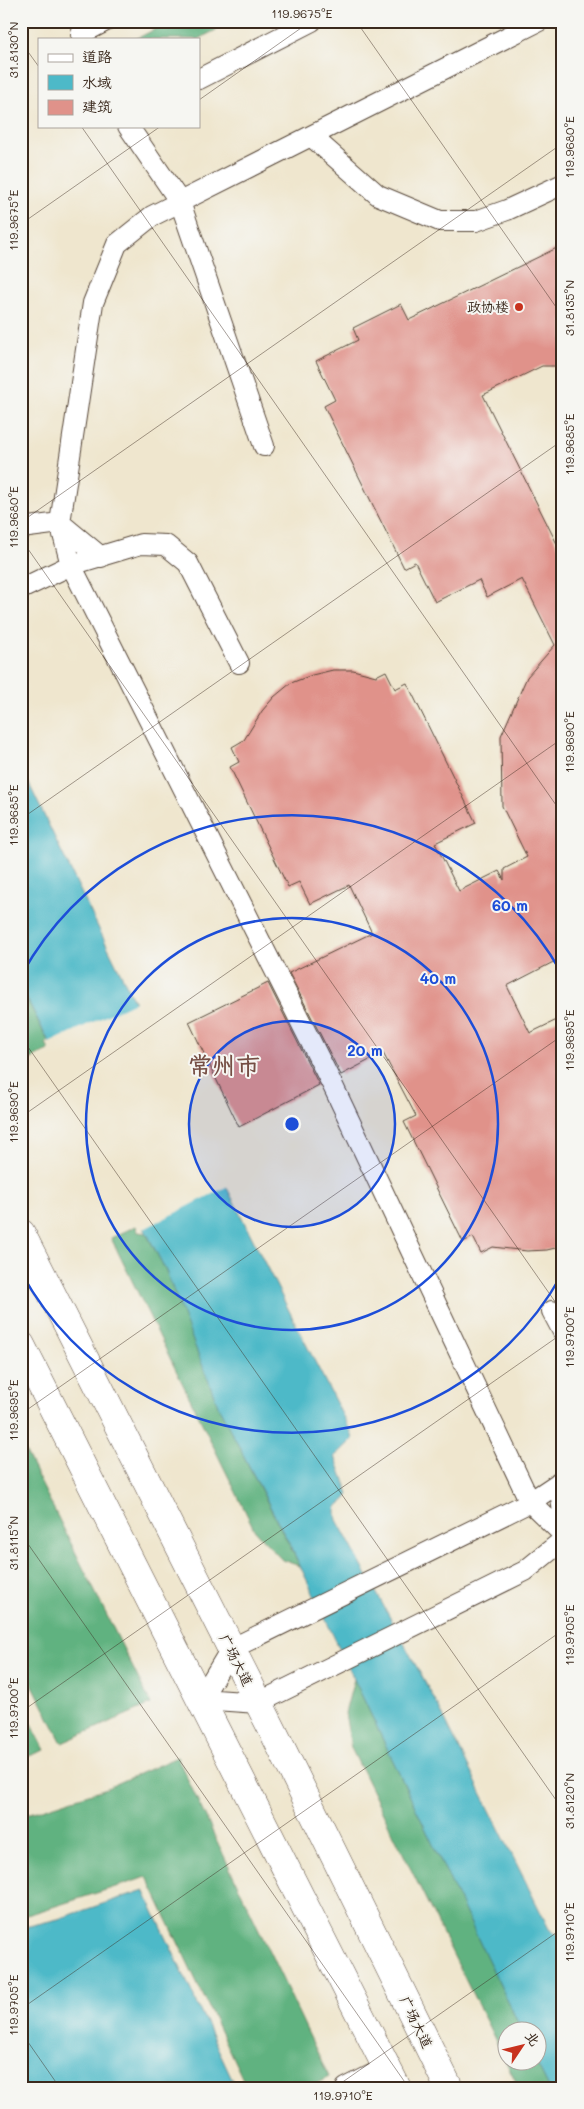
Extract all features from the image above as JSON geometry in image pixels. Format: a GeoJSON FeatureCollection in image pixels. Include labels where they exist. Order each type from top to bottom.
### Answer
{"type":"FeatureCollection","features":[{"type":"Feature","properties":{"kind":"street","name":"广场大道"},"geometry":{"type":"LineString","coordinates":[[21,1233],[258,1702],[449,2088]]}},
{"type":"Feature","properties":{"kind":"street"},"geometry":{"type":"LineString","coordinates":[[21,1345],[392,2077]]}},
{"type":"Feature","properties":{"kind":"lane"},"geometry":{"type":"LineString","coordinates":[[80,31],[106,21]]}},
{"type":"Feature","properties":{"kind":"lane"},"geometry":{"type":"LineString","coordinates":[[200,78],[312,21]]}},
{"type":"Feature","properties":{"kind":"lane"},"geometry":{"type":"LineString","coordinates":[[539,21],[152,216],[116,244],[93,303],[60,524],[71,565],[333,1086],[530,1502],[563,1534]]}},
{"type":"Feature","properties":{"kind":"lane"},"geometry":{"type":"LineString","coordinates":[[129,128],[180,202],[264,446]]}},
{"type":"Feature","properties":{"kind":"lane"},"geometry":{"type":"LineString","coordinates":[[311,136],[378,195],[440,221],[476,222],[508,210],[563,184]]}},
{"type":"Feature","properties":{"kind":"lane"},"geometry":{"type":"LineString","coordinates":[[21,528],[60,524],[101,557]]}},
{"type":"Feature","properties":{"kind":"lane"},"geometry":{"type":"LineString","coordinates":[[21,590],[71,565],[141,544],[166,546],[188,562],[239,664]]}},
{"type":"Feature","properties":{"kind":"lane"},"geometry":{"type":"LineString","coordinates":[[552,1311],[563,1332]]}},
{"type":"Feature","properties":{"kind":"lane"},"geometry":{"type":"LineString","coordinates":[[561,1481],[530,1502],[382,1573],[231,1649],[201,1699],[258,1702],[525,1571],[563,1540]]}},
{"type":"Feature","properties":{"kind":"lane"},"geometry":{"type":"LineString","coordinates":[[561,1481],[563,1513]]}},
{"type":"Feature","properties":{"kind":"lane"},"geometry":{"type":"LineString","coordinates":[[346,2088],[392,2077]]}},
{"type":"Feature","properties":{"kind":"green space"},"geometry":{"type":"Polygon","coordinates":[[[171,21],[234,21],[200,38],[138,38],[171,21]]]}},
{"type":"Feature","properties":{"kind":"green space"},"geometry":{"type":"Polygon","coordinates":[[[21,987],[48,1041],[46,1044],[49,1050],[21,1064],[21,987]]]}},
{"type":"Feature","properties":{"kind":"green space"},"geometry":{"type":"Polygon","coordinates":[[[136,1226],[138,1232],[146,1233],[166,1271],[219,1408],[300,1566],[282,1560],[255,1531],[111,1238],[136,1226]]]}},
{"type":"Feature","properties":{"kind":"green space"},"geometry":{"type":"Polygon","coordinates":[[[21,1443],[151,1704],[62,1743],[21,1662],[21,1443]]]}},
{"type":"Feature","properties":{"kind":"green space"},"geometry":{"type":"Polygon","coordinates":[[[354,1679],[518,2022],[496,2022],[496,2042],[351,1748],[345,1713],[354,1679]]]}},
{"type":"Feature","properties":{"kind":"green space"},"geometry":{"type":"Polygon","coordinates":[[[21,1704],[45,1750],[21,1759],[21,1704]]]}},
{"type":"Feature","properties":{"kind":"green space"},"geometry":{"type":"Polygon","coordinates":[[[177,1757],[329,2077],[308,2088],[247,2088],[147,1877],[21,1917],[21,1816],[107,1788],[177,1757]]]}},
{"type":"Feature","properties":{"kind":"green space"},"geometry":{"type":"Polygon","coordinates":[[[511,2072],[541,2072],[549,2088],[519,2088],[511,2072]]]}},
{"type":"Feature","properties":{"kind":"water"},"geometry":{"type":"Polygon","coordinates":[[[21,767],[183,1101],[351,1432],[353,1439],[335,1456],[349,1494],[337,1507],[337,1520],[439,1708],[549,1929],[558,1934],[563,1931],[563,2088],[549,2088],[541,2072],[546,2072],[546,2022],[518,2022],[292,1549],[219,1408],[166,1271],[21,987],[21,767]]]}},
{"type":"Feature","properties":{"kind":"water"},"geometry":{"type":"Polygon","coordinates":[[[144,1890],[236,2087],[21,2088],[21,1928],[58,1919],[144,1890]]]}},
{"type":"Feature","properties":{"kind":"pier"},"geometry":{"type":"Polygon","coordinates":[[[137,1001],[228,1186],[142,1230],[47,1044],[137,1001]]]}},
{"type":"Feature","properties":{"kind":"building"},"geometry":{"type":"Polygon","coordinates":[[[563,245],[563,366],[542,366],[483,395],[563,556],[563,957],[507,986],[530,1033],[563,1017],[563,1246],[547,1250],[527,1251],[493,1247],[481,1253],[473,1237],[463,1242],[404,1122],[416,1116],[383,1053],[341,1075],[289,973],[372,933],[349,885],[310,904],[299,882],[288,887],[230,767],[239,762],[232,747],[244,740],[262,711],[274,697],[291,683],[333,670],[353,670],[376,676],[386,671],[395,689],[407,683],[476,823],[435,843],[459,891],[499,871],[504,880],[504,869],[527,857],[502,806],[501,736],[527,677],[555,645],[522,579],[487,597],[479,580],[435,602],[415,562],[404,568],[324,406],[335,400],[316,361],[358,340],[353,328],[401,304],[409,320],[563,245]]]}},
{"type":"Feature","properties":{"kind":"building"},"geometry":{"type":"Polygon","coordinates":[[[268,983],[319,1085],[239,1127],[189,1022],[268,983]]]}},
{"type":"Feature","properties":{"kind":"place","name":"政协楼"},"geometry":{"type":"Point","coordinates":[519,307]}},
{"type":"Feature","properties":{"kind":"district","name":"常州市"},"geometry":{"type":"Point","coordinates":[224,1066]}}]}
